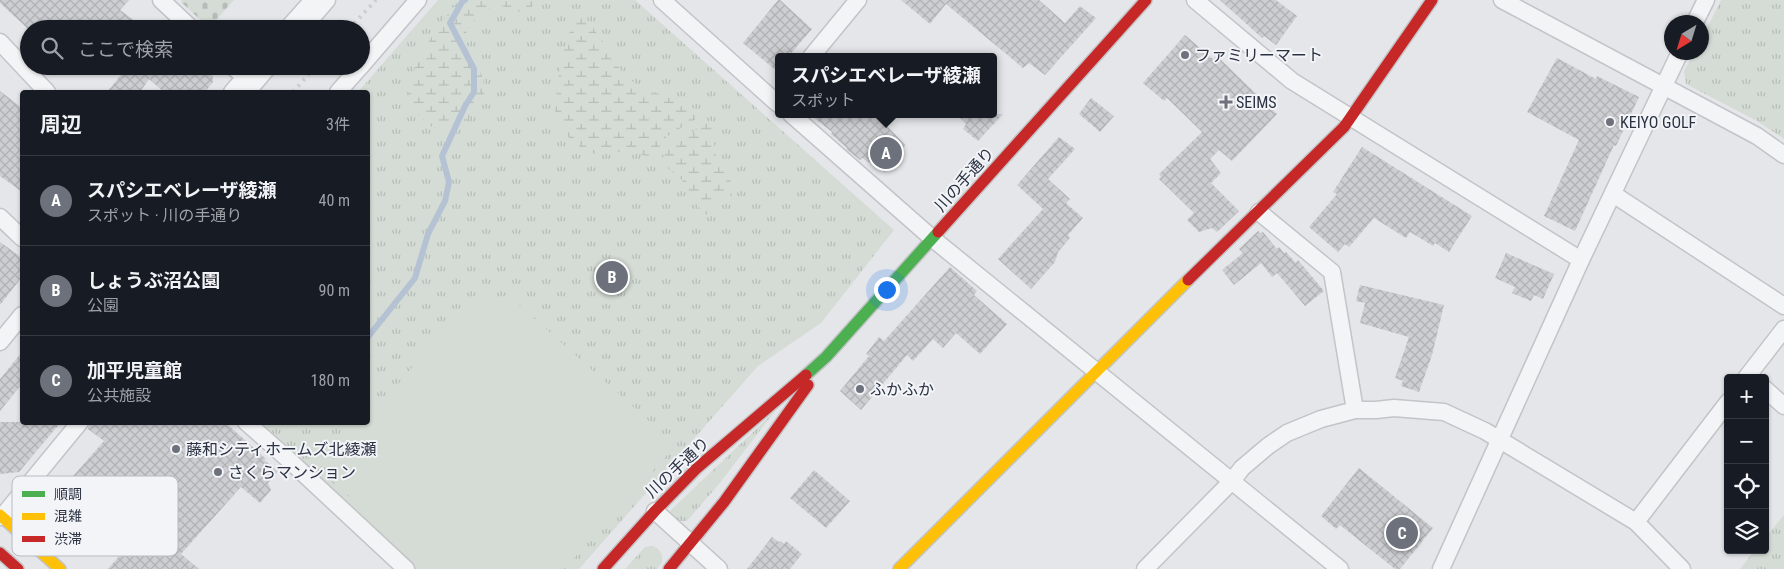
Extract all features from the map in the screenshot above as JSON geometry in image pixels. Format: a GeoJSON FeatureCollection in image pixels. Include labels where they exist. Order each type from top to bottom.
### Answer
{"type":"FeatureCollection","features":[{"type":"Feature","properties":{"kind":"main road","name":"川の手通り"},"geometry":{"type":"LineString","coordinates":[[603,569],[655,511],[698,468],[826,357],[1146,0]]}},
{"type":"Feature","properties":{"kind":"main road"},"geometry":{"type":"LineString","coordinates":[[898,569],[1344,127],[1432,0]]}},
{"type":"Feature","properties":{"kind":"main road","name":"川の手通り"},"geometry":{"type":"LineString","coordinates":[[669,569],[692,544],[784,421],[826,357]]}},
{"type":"Feature","properties":{"kind":"main road"},"geometry":{"type":"LineString","coordinates":[[1,516],[12,526]]}},
{"type":"Feature","properties":{"kind":"main road"},"geometry":{"type":"LineString","coordinates":[[0,553],[18,569]]}},
{"type":"Feature","properties":{"kind":"main road"},"geometry":{"type":"LineString","coordinates":[[46,556],[60,569]]}},
{"type":"Feature","properties":{"kind":"street"},"geometry":{"type":"LineString","coordinates":[[161,0],[182,20]]}},
{"type":"Feature","properties":{"kind":"street"},"geometry":{"type":"LineString","coordinates":[[296,20],[313,0]]}},
{"type":"Feature","properties":{"kind":"street"},"geometry":{"type":"LineString","coordinates":[[310,20],[327,0]]}},
{"type":"Feature","properties":{"kind":"street"},"geometry":{"type":"LineString","coordinates":[[662,0],[775,98]]}},
{"type":"Feature","properties":{"kind":"street"},"geometry":{"type":"LineString","coordinates":[[814,53],[858,0]]}},
{"type":"Feature","properties":{"kind":"street"},"geometry":{"type":"LineString","coordinates":[[1195,0],[1292,81],[1581,260]]}},
{"type":"Feature","properties":{"kind":"street"},"geometry":{"type":"LineString","coordinates":[[1502,0],[1757,136],[1784,155]]}},
{"type":"Feature","properties":{"kind":"street"},"geometry":{"type":"LineString","coordinates":[[1698,15],[1706,0]]}},
{"type":"Feature","properties":{"kind":"street"},"geometry":{"type":"LineString","coordinates":[[370,55],[413,2]]}},
{"type":"Feature","properties":{"kind":"street"},"geometry":{"type":"LineString","coordinates":[[0,42],[20,63]]}},
{"type":"Feature","properties":{"kind":"street"},"geometry":{"type":"LineString","coordinates":[[1441,569],[1581,260],[1676,60]]}},
{"type":"Feature","properties":{"kind":"street"},"geometry":{"type":"LineString","coordinates":[[31,75],[45,90]]}},
{"type":"Feature","properties":{"kind":"street"},"geometry":{"type":"LineString","coordinates":[[340,90],[353,75]]}},
{"type":"Feature","properties":{"kind":"street"},"geometry":{"type":"LineString","coordinates":[[235,90],[249,79]]}},
{"type":"Feature","properties":{"kind":"street"},"geometry":{"type":"LineString","coordinates":[[796,118],[933,239],[1340,569]]}},
{"type":"Feature","properties":{"kind":"street"},"geometry":{"type":"LineString","coordinates":[[1613,194],[1784,306]]}},
{"type":"Feature","properties":{"kind":"street"},"geometry":{"type":"LineString","coordinates":[[1259,212],[1332,272],[1355,410]]}},
{"type":"Feature","properties":{"kind":"street"},"geometry":{"type":"LineString","coordinates":[[0,217],[20,236]]}},
{"type":"Feature","properties":{"kind":"street"},"geometry":{"type":"LineString","coordinates":[[0,342],[20,317]]}},
{"type":"Feature","properties":{"kind":"street"},"geometry":{"type":"LineString","coordinates":[[1751,374],[1784,329]]}},
{"type":"Feature","properties":{"kind":"street"},"geometry":{"type":"LineString","coordinates":[[1769,393],[1784,406]]}},
{"type":"Feature","properties":{"kind":"street"},"geometry":{"type":"LineString","coordinates":[[1636,522],[1724,407]]}},
{"type":"Feature","properties":{"kind":"street"},"geometry":{"type":"LineString","coordinates":[[1145,569],[1232,481],[1242,468],[1287,433],[1321,419],[1355,410],[1394,408],[1444,412],[1485,431],[1636,522],[1682,569]]}},
{"type":"Feature","properties":{"kind":"street"},"geometry":{"type":"LineString","coordinates":[[35,476],[77,425]]}},
{"type":"Feature","properties":{"kind":"street"},"geometry":{"type":"LineString","coordinates":[[249,425],[406,569]]}},
{"type":"Feature","properties":{"kind":"street"},"geometry":{"type":"LineString","coordinates":[[1,516],[12,503]]}},
{"type":"Feature","properties":{"kind":"street"},"geometry":{"type":"LineString","coordinates":[[655,511],[720,569]]}},
{"type":"Feature","properties":{"kind":"green space"},"geometry":{"type":"Polygon","coordinates":[[[182,0],[234,0],[216,20],[200,20],[181,2],[182,0]]]}},
{"type":"Feature","properties":{"kind":"green space"},"geometry":{"type":"Polygon","coordinates":[[[438,0],[635,0],[894,230],[821,323],[758,366],[579,569],[415,569],[256,425],[370,425],[370,90],[360,90],[438,0]]]}},
{"type":"Feature","properties":{"kind":"green space"},"geometry":{"type":"Polygon","coordinates":[[[460,0],[537,0],[527,11],[522,12],[502,6],[492,7],[481,14],[468,28],[465,38],[467,47],[479,69],[485,92],[466,124],[440,129],[432,127],[418,114],[409,101],[408,93],[414,69],[420,57],[444,19],[460,0]]]}},
{"type":"Feature","properties":{"kind":"green space"},"geometry":{"type":"Polygon","coordinates":[[[1721,0],[1784,0],[1784,139],[1757,121],[1686,84],[1684,71],[1690,60],[1709,60],[1709,24],[1721,0]]]}},
{"type":"Feature","properties":{"kind":"green space"},"geometry":{"type":"Polygon","coordinates":[[[580,9],[623,74],[640,87],[686,104],[704,114],[666,137],[652,158],[626,152],[592,153],[581,148],[570,138],[557,121],[555,112],[561,65],[566,42],[580,9]]]}},
{"type":"Feature","properties":{"kind":"green space"},"geometry":{"type":"Polygon","coordinates":[[[711,120],[715,152],[720,165],[729,178],[734,195],[717,199],[706,215],[689,196],[682,180],[660,162],[670,147],[711,120]]]}},
{"type":"Feature","properties":{"kind":"green space"},"geometry":{"type":"Polygon","coordinates":[[[510,297],[676,445],[564,569],[432,569],[323,473],[363,425],[370,425],[370,418],[465,304],[510,297]]]}},
{"type":"Feature","properties":{"kind":"green space"},"geometry":{"type":"Polygon","coordinates":[[[775,411],[719,484],[687,521],[676,520],[669,512],[775,411]]]}},
{"type":"Feature","properties":{"kind":"green space"},"geometry":{"type":"Polygon","coordinates":[[[1784,515],[1784,569],[1740,569],[1752,554],[1769,554],[1769,533],[1784,515]]]}},
{"type":"Feature","properties":{"kind":"green space"},"geometry":{"type":"Polygon","coordinates":[[[653,546],[660,551],[662,557],[662,563],[657,569],[625,569],[645,547],[653,546]]]}},
{"type":"Feature","properties":{"kind":"building"},"geometry":{"type":"Polygon","coordinates":[[[0,0],[129,0],[120,10],[134,20],[20,20],[20,22],[0,3],[0,0]]]}},
{"type":"Feature","properties":{"kind":"building"},"geometry":{"type":"Polygon","coordinates":[[[778,0],[812,29],[791,53],[775,53],[775,70],[743,43],[778,0]]]}},
{"type":"Feature","properties":{"kind":"building"},"geometry":{"type":"Polygon","coordinates":[[[901,0],[1039,0],[1065,23],[1080,6],[1096,18],[1045,75],[1029,63],[1023,68],[946,4],[930,24],[901,0]]]}},
{"type":"Feature","properties":{"kind":"building"},"geometry":{"type":"Polygon","coordinates":[[[1220,0],[1276,0],[1297,16],[1276,45],[1264,36],[1262,38],[1220,0]]]}},
{"type":"Feature","properties":{"kind":"building"},"geometry":{"type":"Polygon","coordinates":[[[1185,35],[1213,59],[1217,56],[1277,114],[1232,161],[1219,150],[1210,159],[1221,173],[1211,183],[1239,211],[1217,232],[1212,228],[1199,232],[1187,220],[1194,213],[1159,179],[1161,177],[1159,174],[1202,132],[1167,98],[1164,101],[1143,83],[1185,35]]]}},
{"type":"Feature","properties":{"kind":"building"},"geometry":{"type":"Polygon","coordinates":[[[1557,58],[1596,79],[1597,76],[1639,97],[1616,146],[1614,145],[1575,231],[1544,216],[1579,140],[1527,112],[1557,58]]]}},
{"type":"Feature","properties":{"kind":"building"},"geometry":{"type":"Polygon","coordinates":[[[121,75],[212,75],[213,82],[207,90],[162,90],[149,79],[141,90],[109,90],[121,75]]]}},
{"type":"Feature","properties":{"kind":"building"},"geometry":{"type":"Polygon","coordinates":[[[0,91],[20,106],[20,191],[0,176],[0,91]]]}},
{"type":"Feature","properties":{"kind":"building"},"geometry":{"type":"Polygon","coordinates":[[[1091,98],[1114,116],[1100,132],[1079,114],[1091,98]]]}},
{"type":"Feature","properties":{"kind":"building"},"geometry":{"type":"Polygon","coordinates":[[[997,114],[1003,114],[978,141],[963,129],[966,124],[960,118],[997,118],[997,114]]]}},
{"type":"Feature","properties":{"kind":"building"},"geometry":{"type":"Polygon","coordinates":[[[814,118],[892,118],[887,126],[905,145],[885,172],[862,158],[860,160],[831,134],[832,132],[814,118]]]}},
{"type":"Feature","properties":{"kind":"building"},"geometry":{"type":"Polygon","coordinates":[[[1059,137],[1075,149],[1048,179],[1070,199],[1066,203],[1083,218],[1068,235],[1070,238],[1058,252],[1055,262],[1031,289],[998,259],[1043,209],[1017,185],[1059,137]]]}},
{"type":"Feature","properties":{"kind":"building"},"geometry":{"type":"Polygon","coordinates":[[[1362,147],[1472,216],[1449,252],[1435,243],[1433,246],[1410,232],[1406,238],[1374,218],[1349,247],[1345,244],[1338,252],[1309,227],[1337,194],[1333,192],[1362,147]]]}},
{"type":"Feature","properties":{"kind":"building"},"geometry":{"type":"Polygon","coordinates":[[[1258,231],[1263,232],[1277,249],[1279,247],[1284,253],[1286,252],[1296,263],[1298,260],[1324,291],[1305,306],[1277,273],[1272,277],[1261,263],[1234,285],[1222,270],[1243,253],[1239,249],[1258,231]]]}},
{"type":"Feature","properties":{"kind":"building"},"geometry":{"type":"Polygon","coordinates":[[[0,242],[20,257],[20,280],[0,305],[0,242]]]}},
{"type":"Feature","properties":{"kind":"building"},"geometry":{"type":"Polygon","coordinates":[[[1506,253],[1554,274],[1543,299],[1534,295],[1531,301],[1512,293],[1515,287],[1495,278],[1506,253]]]}},
{"type":"Feature","properties":{"kind":"building"},"geometry":{"type":"Polygon","coordinates":[[[950,267],[977,291],[974,295],[1007,324],[980,354],[956,333],[943,348],[933,339],[913,361],[907,355],[861,410],[840,391],[869,356],[866,354],[879,337],[884,341],[950,267]]]}},
{"type":"Feature","properties":{"kind":"building"},"geometry":{"type":"Polygon","coordinates":[[[1360,285],[1444,305],[1432,355],[1419,392],[1401,386],[1403,381],[1395,378],[1409,337],[1360,323],[1365,303],[1356,301],[1360,285]]]}},
{"type":"Feature","properties":{"kind":"building"},"geometry":{"type":"Polygon","coordinates":[[[20,354],[20,386],[0,411],[0,379],[20,354]]]}},
{"type":"Feature","properties":{"kind":"building"},"geometry":{"type":"Polygon","coordinates":[[[0,422],[20,422],[20,425],[58,425],[19,472],[0,474],[0,422]]]}},
{"type":"Feature","properties":{"kind":"building"},"geometry":{"type":"Polygon","coordinates":[[[89,425],[228,425],[278,471],[268,483],[271,490],[260,503],[241,487],[181,554],[199,569],[108,569],[119,556],[178,556],[178,476],[73,476],[104,441],[88,429],[89,425]]]}},
{"type":"Feature","properties":{"kind":"building"},"geometry":{"type":"Polygon","coordinates":[[[1359,468],[1433,528],[1400,569],[1395,569],[1340,525],[1336,529],[1321,516],[1359,468]]]}},
{"type":"Feature","properties":{"kind":"building"},"geometry":{"type":"Polygon","coordinates":[[[814,470],[850,501],[826,528],[790,498],[814,470]]]}},
{"type":"Feature","properties":{"kind":"building"},"geometry":{"type":"Polygon","coordinates":[[[772,537],[784,544],[786,541],[802,554],[790,569],[747,569],[772,537]]]}},
{"type":"Feature","properties":{"kind":"waterway"},"geometry":{"type":"LineString","coordinates":[[370,334],[415,278],[428,234],[445,201],[449,182],[442,156],[465,106],[474,92],[474,69],[450,23],[465,0]]}},
{"type":"Feature","properties":{"kind":"railway"},"geometry":{"type":"LineString","coordinates":[[357,20],[376,0]]}},
{"type":"Feature","properties":{"kind":"railway"},"geometry":{"type":"LineString","coordinates":[[295,90],[308,75]]}},
{"type":"Feature","properties":{"kind":"traffic: fast"},"geometry":{"type":"LineString","coordinates":[[806,375],[826,357],[938,232]]}},
{"type":"Feature","properties":{"kind":"traffic: slow"},"geometry":{"type":"LineString","coordinates":[[899,569],[1188,280]]}},
{"type":"Feature","properties":{"kind":"traffic: slow"},"geometry":{"type":"LineString","coordinates":[[0,515],[12,526]]}},
{"type":"Feature","properties":{"kind":"traffic: slow"},"geometry":{"type":"LineString","coordinates":[[46,556],[60,569]]}},
{"type":"Feature","properties":{"kind":"traffic: jam"},"geometry":{"type":"LineString","coordinates":[[938,232],[1146,0]]}},
{"type":"Feature","properties":{"kind":"traffic: jam"},"geometry":{"type":"LineString","coordinates":[[1188,280],[1344,127],[1432,0]]}},
{"type":"Feature","properties":{"kind":"traffic: jam"},"geometry":{"type":"LineString","coordinates":[[603,569],[697,468],[806,375]]}},
{"type":"Feature","properties":{"kind":"traffic: jam"},"geometry":{"type":"LineString","coordinates":[[669,569],[724,502],[808,385]]}},
{"type":"Feature","properties":{"kind":"traffic: jam"},"geometry":{"type":"LineString","coordinates":[[0,553],[18,569]]}},
{"type":"Feature","properties":{"kind":"place","name":"ファミリーマート"},"geometry":{"type":"Point","coordinates":[1185,55]}},
{"type":"Feature","properties":{"kind":"place","name":"SEIMS"},"geometry":{"type":"Point","coordinates":[1226,102]}},
{"type":"Feature","properties":{"kind":"place","name":"KEIYO GOLF"},"geometry":{"type":"Point","coordinates":[1610,122]}},
{"type":"Feature","properties":{"kind":"place","name":"スパシエベレーザ綾瀬"},"geometry":{"type":"Point","coordinates":[886,153]}},
{"type":"Feature","properties":{"kind":"place","name":"しょうぶ沼公園"},"geometry":{"type":"Point","coordinates":[612,277]}},
{"type":"Feature","properties":{"kind":"place","name":"ふかふか"},"geometry":{"type":"Point","coordinates":[860,389]}},
{"type":"Feature","properties":{"kind":"place","name":"藤和シティホームズ北綾瀬"},"geometry":{"type":"Point","coordinates":[176,449]}},
{"type":"Feature","properties":{"kind":"place","name":"さくらマンション"},"geometry":{"type":"Point","coordinates":[218,472]}},
{"type":"Feature","properties":{"kind":"place","name":"加平児童館"},"geometry":{"type":"Point","coordinates":[1402,533]}}]}
